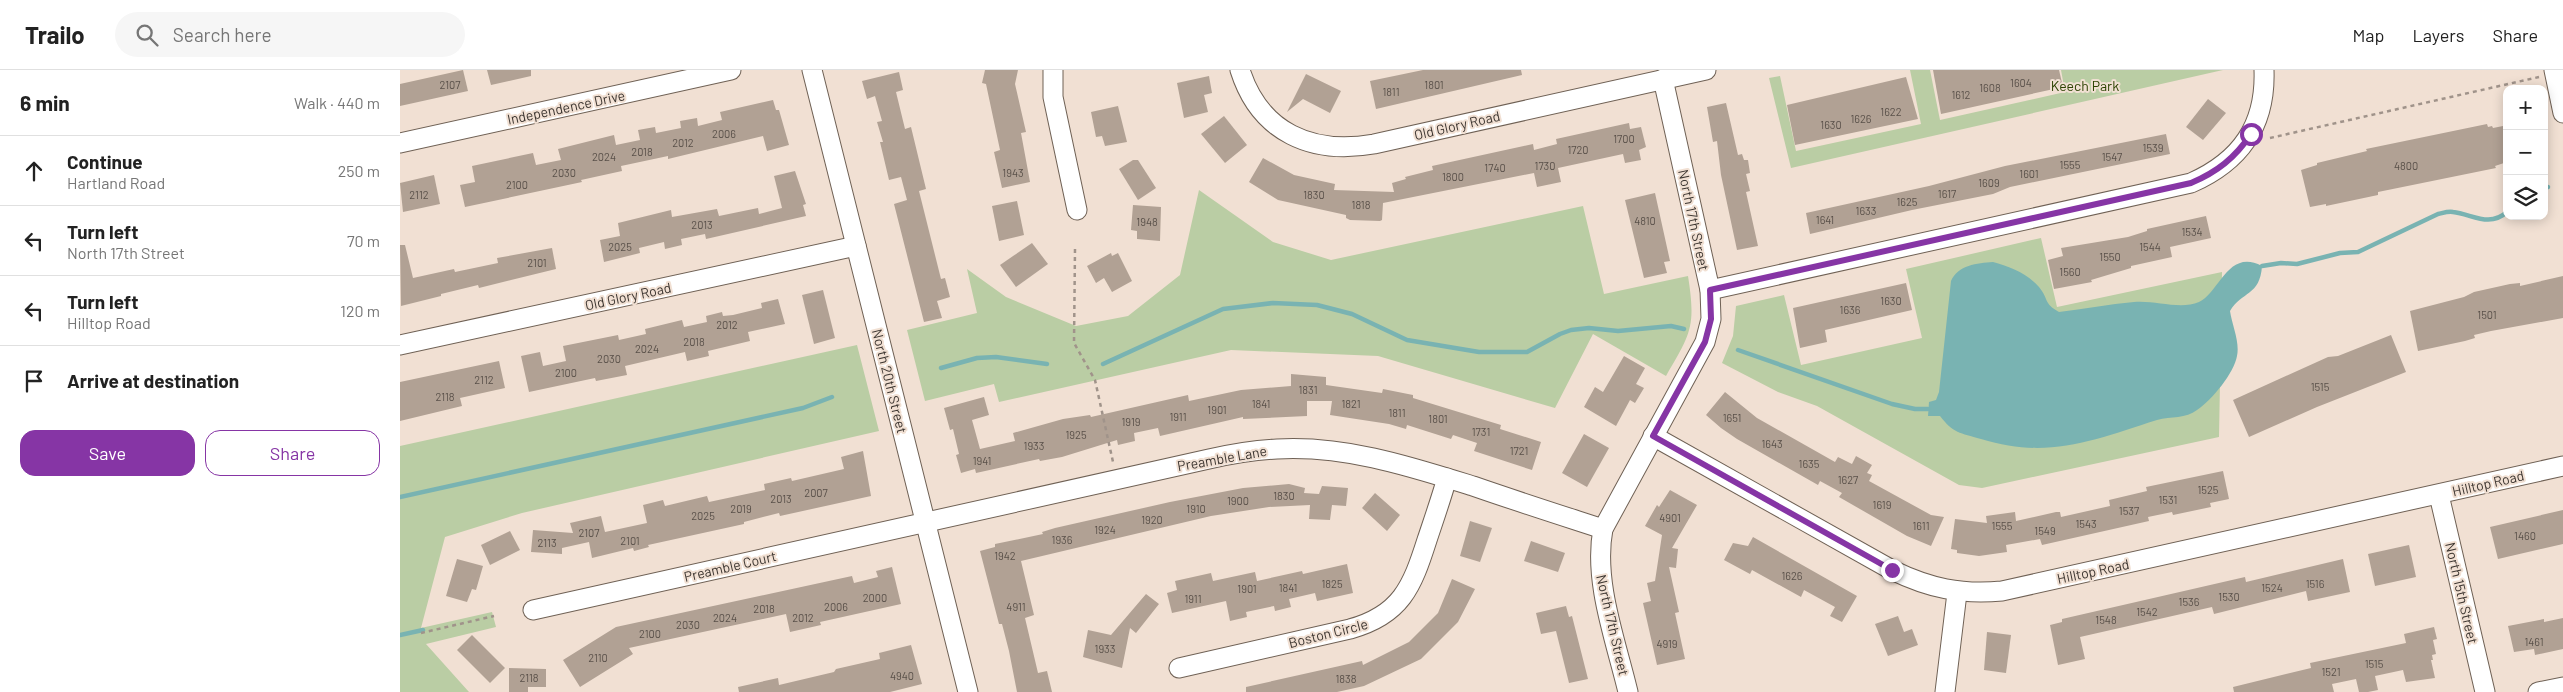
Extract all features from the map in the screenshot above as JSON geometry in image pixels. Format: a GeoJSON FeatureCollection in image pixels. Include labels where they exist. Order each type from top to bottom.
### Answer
{"type":"FeatureCollection","features":[{"type":"Feature","properties":{"kind":"street","name":"Independence Drive"},"geometry":{"type":"LineString","coordinates":[[400,143],[731,70]]}},
{"type":"Feature","properties":{"kind":"street","name":"North 20th Street"},"geometry":{"type":"LineString","coordinates":[[812,70],[968,692]]}},
{"type":"Feature","properties":{"kind":"street"},"geometry":{"type":"LineString","coordinates":[[1052,70],[1053,97],[1077,210]]}},
{"type":"Feature","properties":{"kind":"street","name":"Old Glory Road"},"geometry":{"type":"LineString","coordinates":[[1240,70],[1255,102],[1282,129],[1298,139],[1336,148],[1374,144],[1706,70]]}},
{"type":"Feature","properties":{"kind":"street"},"geometry":{"type":"LineString","coordinates":[[1710,290],[2191,183],[2210,175],[2226,164],[2240,150],[2251,134],[2263,97],[2264,70]]}},
{"type":"Feature","properties":{"kind":"street"},"geometry":{"type":"LineString","coordinates":[[2554,72],[2563,113]]}},
{"type":"Feature","properties":{"kind":"street","name":"North 17th Street"},"geometry":{"type":"LineString","coordinates":[[1628,692],[1601,576],[1600,552],[1603,529],[1705,342],[1711,319],[1710,290],[1663,80]]}},
{"type":"Feature","properties":{"kind":"street","name":"Old Glory Road"},"geometry":{"type":"LineString","coordinates":[[400,345],[856,246]]}},
{"type":"Feature","properties":{"kind":"street","name":"Hilltop Road"},"geometry":{"type":"LineString","coordinates":[[1653,436],[1917,583],[1958,592],[2002,591],[2563,466]]}},
{"type":"Feature","properties":{"kind":"street","name":"Preamble Lane"},"geometry":{"type":"LineString","coordinates":[[926,522],[1209,459],[1278,449],[1358,454],[1401,463],[1603,529]]}},
{"type":"Feature","properties":{"kind":"street","name":"Boston Circle"},"geometry":{"type":"LineString","coordinates":[[1179,668],[1350,629],[1369,623],[1387,613],[1412,585],[1447,478]]}},
{"type":"Feature","properties":{"kind":"street","name":"North 15th Street"},"geometry":{"type":"LineString","coordinates":[[2439,495],[2485,692]]}},
{"type":"Feature","properties":{"kind":"street","name":"Preamble Court"},"geometry":{"type":"LineString","coordinates":[[533,610],[926,522]]}},
{"type":"Feature","properties":{"kind":"street"},"geometry":{"type":"LineString","coordinates":[[1945,692],[1958,592]]}},
{"type":"Feature","properties":{"kind":"street"},"geometry":{"type":"LineString","coordinates":[[2538,692],[2563,687]]}},
{"type":"Feature","properties":{"kind":"path"},"geometry":{"type":"LineString","coordinates":[[2270,138],[2554,72]]}},
{"type":"Feature","properties":{"kind":"path"},"geometry":{"type":"LineString","coordinates":[[1075,248],[1074,343],[1095,380],[1113,462]]}},
{"type":"Feature","properties":{"kind":"path"},"geometry":{"type":"LineString","coordinates":[[421,633],[494,616]]}},
{"type":"Feature","properties":{"kind":"green space","name":"Keech Park"},"geometry":{"type":"Polygon","coordinates":[[[1910,70],[1930,70],[1940,120],[2065,92],[2061,70],[2223,70],[1791,168],[1769,78],[1780,76],[1796,151],[1921,124],[1910,70]]]}},
{"type":"Feature","properties":{"kind":"green space"},"geometry":{"type":"Polygon","coordinates":[[[1199,190],[1273,242],[1331,260],[1583,206],[1604,294],[1688,276],[1691,307],[1689,329],[1686,339],[1666,376],[1593,334],[1555,408],[1378,356],[1231,350],[999,402],[994,384],[925,401],[907,330],[977,313],[967,269],[1006,297],[1076,326],[1128,316],[1180,275],[1199,190]]]}},
{"type":"Feature","properties":{"kind":"green space"},"geometry":{"type":"Polygon","coordinates":[[[2041,238],[2057,307],[2222,272],[2219,437],[1982,488],[1959,485],[1817,406],[1778,392],[1722,363],[1733,336],[1736,306],[1784,295],[1801,365],[1922,338],[1906,269],[2041,238]]]}},
{"type":"Feature","properties":{"kind":"green space"},"geometry":{"type":"Polygon","coordinates":[[[857,345],[879,431],[522,513],[445,537],[421,628],[492,612],[496,627],[426,644],[469,692],[400,692],[400,446],[857,345]]]}},
{"type":"Feature","properties":{"kind":"water"},"geometry":{"type":"Polygon","coordinates":[[[1993,262],[2012,268],[2035,282],[2048,303],[2059,312],[2134,302],[2176,305],[2192,304],[2206,297],[2233,267],[2241,263],[2250,262],[2262,266],[2258,283],[2230,311],[2238,351],[2235,363],[2222,386],[2203,406],[2188,415],[2157,420],[2091,440],[2070,445],[2028,448],[2005,445],[1958,432],[1940,416],[1928,416],[1929,402],[1936,400],[1939,392],[1951,281],[1958,271],[1963,268],[1975,264],[1993,262]]]}},
{"type":"Feature","properties":{"kind":"building"},"geometry":{"type":"Polygon","coordinates":[[[463,70],[468,91],[400,106],[400,84],[463,70]]]}},
{"type":"Feature","properties":{"kind":"building"},"geometry":{"type":"Polygon","coordinates":[[[487,70],[531,70],[531,76],[491,85],[487,70]]]}},
{"type":"Feature","properties":{"kind":"building"},"geometry":{"type":"Polygon","coordinates":[[[985,70],[1018,70],[1015,84],[1026,132],[1021,133],[1030,182],[1002,188],[994,152],[1000,150],[986,84],[982,83],[985,70]]]}},
{"type":"Feature","properties":{"kind":"building"},"geometry":{"type":"Polygon","coordinates":[[[1423,70],[1521,70],[1522,75],[1376,109],[1370,81],[1423,70]]]}},
{"type":"Feature","properties":{"kind":"building"},"geometry":{"type":"Polygon","coordinates":[[[1933,70],[2059,70],[2063,87],[1941,114],[1933,70]]]}},
{"type":"Feature","properties":{"kind":"building"},"geometry":{"type":"Polygon","coordinates":[[[899,72],[903,90],[896,92],[905,129],[911,127],[926,189],[919,191],[941,279],[945,278],[950,297],[937,301],[942,318],[924,322],[894,204],[907,200],[901,177],[889,180],[880,142],[883,142],[877,122],[882,121],[875,96],[867,99],[862,81],[899,72]]]}},
{"type":"Feature","properties":{"kind":"building"},"geometry":{"type":"Polygon","coordinates":[[[1306,74],[1341,91],[1330,113],[1303,99],[1287,112],[1306,74]]]}},
{"type":"Feature","properties":{"kind":"building"},"geometry":{"type":"Polygon","coordinates":[[[1209,76],[1212,93],[1204,95],[1208,112],[1184,118],[1177,83],[1209,76]]]}},
{"type":"Feature","properties":{"kind":"building"},"geometry":{"type":"Polygon","coordinates":[[[1906,77],[1918,119],[1795,145],[1787,105],[1906,77]]]}},
{"type":"Feature","properties":{"kind":"building"},"geometry":{"type":"Polygon","coordinates":[[[2208,99],[2226,113],[2203,140],[2186,127],[2208,99]]]}},
{"type":"Feature","properties":{"kind":"building"},"geometry":{"type":"Polygon","coordinates":[[[773,100],[776,110],[779,110],[789,145],[767,151],[763,136],[668,159],[668,156],[621,166],[622,171],[581,180],[582,182],[465,207],[460,185],[475,182],[472,166],[533,153],[536,165],[561,160],[558,149],[614,135],[616,145],[640,140],[638,130],[655,127],[656,133],[681,128],[680,121],[697,118],[698,126],[722,120],[720,112],[773,100]]]}},
{"type":"Feature","properties":{"kind":"building"},"geometry":{"type":"Polygon","coordinates":[[[1726,103],[1738,155],[1742,154],[1744,160],[1748,160],[1750,173],[1746,174],[1750,191],[1746,192],[1758,246],[1737,250],[1721,175],[1717,141],[1713,142],[1707,107],[1726,103]]]}},
{"type":"Feature","properties":{"kind":"building"},"geometry":{"type":"Polygon","coordinates":[[[1118,106],[1127,142],[1105,146],[1102,136],[1096,137],[1091,112],[1118,106]]]}},
{"type":"Feature","properties":{"kind":"building"},"geometry":{"type":"Polygon","coordinates":[[[1224,116],[1247,145],[1225,163],[1201,134],[1224,116]]]}},
{"type":"Feature","properties":{"kind":"building"},"geometry":{"type":"Polygon","coordinates":[[[1629,123],[1630,129],[1641,127],[1646,147],[1639,150],[1641,160],[1625,163],[1623,154],[1558,168],[1561,182],[1537,187],[1534,173],[1383,203],[1382,220],[1380,221],[1350,220],[1346,218],[1346,215],[1278,200],[1249,182],[1263,158],[1294,175],[1335,184],[1334,190],[1394,192],[1392,183],[1406,179],[1405,177],[1433,170],[1432,166],[1533,144],[1534,150],[1557,144],[1556,139],[1629,123]]]}},
{"type":"Feature","properties":{"kind":"building"},"geometry":{"type":"Polygon","coordinates":[[[2487,124],[2488,127],[2492,126],[2493,128],[2503,126],[2503,163],[2495,166],[2496,168],[2378,192],[2378,195],[2326,206],[2326,204],[2310,207],[2301,170],[2317,165],[2317,163],[2367,151],[2366,149],[2487,124]]]}},
{"type":"Feature","properties":{"kind":"building"},"geometry":{"type":"Polygon","coordinates":[[[2166,134],[2170,154],[2010,187],[1993,194],[1912,210],[1810,234],[1806,213],[1929,186],[2005,166],[2166,134]]]}},
{"type":"Feature","properties":{"kind":"building"},"geometry":{"type":"Polygon","coordinates":[[[1133,160],[1138,160],[1156,188],[1138,200],[1119,169],[1133,160]]]}},
{"type":"Feature","properties":{"kind":"building"},"geometry":{"type":"Polygon","coordinates":[[[795,171],[806,204],[803,205],[806,216],[706,239],[705,234],[681,239],[682,245],[665,249],[664,242],[639,248],[640,253],[604,262],[600,240],[620,236],[618,223],[671,210],[672,217],[717,209],[719,216],[758,208],[759,214],[782,208],[774,176],[795,171]]]}},
{"type":"Feature","properties":{"kind":"building"},"geometry":{"type":"Polygon","coordinates":[[[434,175],[440,204],[403,212],[400,183],[434,175]]]}},
{"type":"Feature","properties":{"kind":"building"},"geometry":{"type":"Polygon","coordinates":[[[1655,193],[1670,261],[1664,262],[1667,273],[1644,278],[1625,200],[1655,193]]]}},
{"type":"Feature","properties":{"kind":"building"},"geometry":{"type":"Polygon","coordinates":[[[1017,201],[1024,235],[999,241],[992,206],[1017,201]]]}},
{"type":"Feature","properties":{"kind":"building"},"geometry":{"type":"Polygon","coordinates":[[[1133,205],[1161,207],[1160,241],[1137,239],[1137,231],[1131,230],[1133,205]]]}},
{"type":"Feature","properties":{"kind":"building"},"geometry":{"type":"Polygon","coordinates":[[[2206,216],[2211,238],[2170,247],[2172,257],[2131,266],[2131,268],[2091,280],[2092,282],[2054,289],[2048,260],[2063,256],[2061,248],[2128,237],[2147,231],[2147,229],[2206,216]]]}},
{"type":"Feature","properties":{"kind":"building"},"geometry":{"type":"Polygon","coordinates":[[[1032,243],[1048,264],[1016,287],[1000,265],[1032,243]]]}},
{"type":"Feature","properties":{"kind":"building"},"geometry":{"type":"Polygon","coordinates":[[[400,245],[405,245],[413,278],[454,269],[455,272],[498,263],[497,258],[552,248],[556,269],[479,288],[478,285],[401,306],[400,245]]]}},
{"type":"Feature","properties":{"kind":"building"},"geometry":{"type":"Polygon","coordinates":[[[1111,253],[1112,256],[1118,253],[1132,281],[1112,292],[1104,278],[1096,283],[1087,266],[1111,253]]]}},
{"type":"Feature","properties":{"kind":"building"},"geometry":{"type":"Polygon","coordinates":[[[2563,276],[2563,318],[2491,331],[2474,335],[2475,338],[2465,341],[2418,351],[2410,311],[2464,297],[2474,292],[2510,284],[2520,283],[2520,286],[2563,276]]]}},
{"type":"Feature","properties":{"kind":"building"},"geometry":{"type":"Polygon","coordinates":[[[1906,283],[1912,310],[1825,330],[1827,342],[1800,348],[1793,308],[1906,283]]]}},
{"type":"Feature","properties":{"kind":"building"},"geometry":{"type":"Polygon","coordinates":[[[823,290],[835,338],[814,344],[802,295],[823,290]]]}},
{"type":"Feature","properties":{"kind":"building"},"geometry":{"type":"Polygon","coordinates":[[[778,299],[785,324],[748,332],[750,341],[708,351],[709,356],[687,361],[685,352],[625,366],[627,375],[596,381],[595,378],[529,392],[521,356],[540,352],[543,366],[566,361],[563,346],[618,335],[619,340],[646,334],[645,329],[682,320],[684,327],[707,322],[706,316],[722,312],[723,316],[733,315],[762,308],[761,303],[778,299]]]}},
{"type":"Feature","properties":{"kind":"building"},"geometry":{"type":"Polygon","coordinates":[[[2391,335],[2406,372],[2317,407],[2249,437],[2233,400],[2328,357],[2338,356],[2391,335]]]}},
{"type":"Feature","properties":{"kind":"building"},"geometry":{"type":"Polygon","coordinates":[[[1624,356],[1645,368],[1636,384],[1644,388],[1635,403],[1630,400],[1616,426],[1584,407],[1595,387],[1603,392],[1624,356]]]}},
{"type":"Feature","properties":{"kind":"building"},"geometry":{"type":"Polygon","coordinates":[[[499,361],[505,388],[460,398],[462,406],[400,421],[400,382],[499,361]]]}},
{"type":"Feature","properties":{"kind":"building"},"geometry":{"type":"Polygon","coordinates":[[[1291,374],[1326,377],[1326,385],[1382,393],[1383,389],[1413,395],[1413,398],[1501,425],[1500,429],[1541,442],[1532,470],[1474,451],[1477,443],[1453,435],[1451,439],[1407,425],[1406,429],[1389,424],[1330,415],[1332,401],[1307,401],[1307,416],[1243,419],[1243,417],[1160,436],[1158,428],[1134,433],[1135,441],[1118,445],[1117,440],[1062,457],[1040,461],[1039,459],[976,473],[975,469],[961,473],[956,455],[959,454],[953,429],[950,430],[944,408],[984,397],[989,415],[972,420],[980,449],[1015,441],[1013,433],[1063,419],[1090,415],[1091,417],[1188,395],[1189,401],[1241,390],[1291,386],[1291,374]]]}},
{"type":"Feature","properties":{"kind":"building"},"geometry":{"type":"Polygon","coordinates":[[[1725,392],[1757,418],[1835,462],[1838,457],[1852,464],[1856,456],[1872,465],[1867,473],[1872,475],[1869,481],[1931,515],[1944,517],[1931,546],[1907,536],[1839,497],[1842,493],[1820,481],[1818,485],[1721,428],[1706,415],[1725,392]]]}},
{"type":"Feature","properties":{"kind":"building"},"geometry":{"type":"Polygon","coordinates":[[[1584,434],[1609,448],[1587,487],[1562,473],[1584,434]]]}},
{"type":"Feature","properties":{"kind":"building"},"geometry":{"type":"Polygon","coordinates":[[[863,451],[871,496],[780,516],[779,513],[744,522],[744,524],[648,545],[649,547],[634,551],[633,548],[592,558],[589,542],[562,548],[562,554],[531,552],[533,530],[573,533],[570,523],[601,516],[605,532],[647,523],[643,505],[663,500],[665,506],[707,496],[709,502],[765,490],[764,484],[791,478],[792,481],[844,469],[841,457],[863,451]]]}},
{"type":"Feature","properties":{"kind":"building"},"geometry":{"type":"Polygon","coordinates":[[[2223,471],[2229,499],[2210,503],[2211,507],[2173,515],[2172,512],[2148,517],[2149,521],[2042,545],[2040,539],[2006,545],[2007,552],[1979,556],[1957,553],[1957,550],[1951,549],[1955,519],[1987,523],[1986,516],[2015,512],[2016,521],[2056,512],[2060,512],[2061,517],[2110,506],[2109,500],[2147,491],[2146,487],[2223,471]]]}},
{"type":"Feature","properties":{"kind":"building"},"geometry":{"type":"Polygon","coordinates":[[[1289,484],[1305,488],[1304,493],[1319,494],[1322,486],[1348,488],[1346,506],[1332,505],[1330,520],[1309,519],[1310,505],[1269,507],[1211,516],[1021,561],[1034,615],[1025,618],[1038,673],[1047,671],[1052,692],[1017,692],[1002,624],[999,624],[980,551],[995,547],[995,544],[1043,534],[1042,532],[1055,528],[1170,502],[1243,488],[1289,484]]]}},
{"type":"Feature","properties":{"kind":"building"},"geometry":{"type":"Polygon","coordinates":[[[1670,490],[1697,505],[1672,548],[1678,549],[1676,568],[1669,567],[1679,612],[1675,613],[1685,659],[1657,665],[1643,603],[1651,601],[1647,583],[1655,581],[1662,535],[1645,526],[1657,505],[1659,507],[1670,490]]]}},
{"type":"Feature","properties":{"kind":"building"},"geometry":{"type":"Polygon","coordinates":[[[1375,493],[1400,515],[1387,531],[1362,508],[1375,493]]]}},
{"type":"Feature","properties":{"kind":"building"},"geometry":{"type":"Polygon","coordinates":[[[2563,510],[2563,544],[2498,559],[2490,527],[2563,510]]]}},
{"type":"Feature","properties":{"kind":"building"},"geometry":{"type":"Polygon","coordinates":[[[1470,521],[1492,528],[1480,562],[1460,556],[1470,521]]]}},
{"type":"Feature","properties":{"kind":"building"},"geometry":{"type":"Polygon","coordinates":[[[510,531],[520,550],[490,565],[481,545],[510,531]]]}},
{"type":"Feature","properties":{"kind":"building"},"geometry":{"type":"Polygon","coordinates":[[[1753,537],[1857,596],[1842,622],[1830,616],[1835,607],[1804,590],[1801,597],[1752,570],[1750,574],[1724,560],[1733,543],[1748,546],[1753,537]]]}},
{"type":"Feature","properties":{"kind":"building"},"geometry":{"type":"Polygon","coordinates":[[[1531,541],[1565,553],[1558,572],[1524,561],[1531,541]]]}},
{"type":"Feature","properties":{"kind":"building"},"geometry":{"type":"Polygon","coordinates":[[[2409,545],[2416,577],[2375,586],[2368,554],[2409,545]]]}},
{"type":"Feature","properties":{"kind":"building"},"geometry":{"type":"Polygon","coordinates":[[[457,559],[483,566],[476,590],[472,589],[467,602],[446,596],[457,559]]]}},
{"type":"Feature","properties":{"kind":"building"},"geometry":{"type":"Polygon","coordinates":[[[2343,559],[2350,592],[2308,601],[2306,591],[2214,614],[2212,607],[2080,637],[2085,659],[2058,665],[2050,625],[2062,622],[2062,619],[2245,577],[2246,582],[2343,559]]]}},
{"type":"Feature","properties":{"kind":"building"},"geometry":{"type":"Polygon","coordinates":[[[1347,564],[1353,593],[1317,601],[1315,593],[1289,599],[1291,607],[1275,611],[1274,606],[1246,612],[1247,617],[1230,621],[1226,601],[1172,613],[1167,593],[1177,590],[1175,581],[1211,573],[1213,581],[1255,572],[1257,581],[1302,571],[1303,574],[1347,564]]]}},
{"type":"Feature","properties":{"kind":"building"},"geometry":{"type":"Polygon","coordinates":[[[892,567],[901,604],[820,622],[821,625],[790,632],[786,614],[629,648],[633,654],[580,687],[563,660],[616,627],[852,576],[854,583],[878,577],[876,571],[892,567]]]}},
{"type":"Feature","properties":{"kind":"building"},"geometry":{"type":"Polygon","coordinates":[[[1452,579],[1475,589],[1458,622],[1421,659],[1364,686],[1337,692],[1246,692],[1246,687],[1362,661],[1363,665],[1409,642],[1438,613],[1452,579]]]}},
{"type":"Feature","properties":{"kind":"building"},"geometry":{"type":"Polygon","coordinates":[[[1146,594],[1159,604],[1136,633],[1130,628],[1122,668],[1083,657],[1088,630],[1111,635],[1146,594]]]}},
{"type":"Feature","properties":{"kind":"building"},"geometry":{"type":"Polygon","coordinates":[[[1566,606],[1569,617],[1572,616],[1588,679],[1569,683],[1556,631],[1541,634],[1536,613],[1566,606]]]}},
{"type":"Feature","properties":{"kind":"building"},"geometry":{"type":"Polygon","coordinates":[[[1898,616],[1904,632],[1912,629],[1918,645],[1888,656],[1875,624],[1898,616]]]}},
{"type":"Feature","properties":{"kind":"building"},"geometry":{"type":"Polygon","coordinates":[[[2563,618],[2563,649],[2535,655],[2534,649],[2514,652],[2508,626],[2544,619],[2544,622],[2563,618]]]}},
{"type":"Feature","properties":{"kind":"building"},"geometry":{"type":"Polygon","coordinates":[[[2434,627],[2437,639],[2433,640],[2436,654],[2432,655],[2433,660],[2431,660],[2435,678],[2406,682],[2403,670],[2375,676],[2378,690],[2368,692],[2359,692],[2356,679],[2332,684],[2334,692],[2234,692],[2233,687],[2311,668],[2310,663],[2406,643],[2404,634],[2434,627]]]}},
{"type":"Feature","properties":{"kind":"building"},"geometry":{"type":"Polygon","coordinates":[[[1987,632],[2011,635],[2006,673],[1984,670],[1987,632]]]}},
{"type":"Feature","properties":{"kind":"building"},"geometry":{"type":"Polygon","coordinates":[[[472,635],[505,668],[490,683],[457,650],[472,635]]]}},
{"type":"Feature","properties":{"kind":"building"},"geometry":{"type":"Polygon","coordinates":[[[911,645],[922,684],[890,692],[739,692],[738,687],[778,678],[779,685],[834,672],[836,669],[880,659],[879,653],[911,645]]]}},
{"type":"Feature","properties":{"kind":"building"},"geometry":{"type":"Polygon","coordinates":[[[509,668],[546,669],[546,687],[528,687],[528,692],[509,692],[509,668]]]}},
{"type":"Feature","properties":{"kind":"waterway"},"geometry":{"type":"LineString","coordinates":[[2262,266],[2281,263],[2297,264],[2340,253],[2358,252],[2446,212],[2460,213],[2487,220],[2503,215]]}},
{"type":"Feature","properties":{"kind":"waterway"},"geometry":{"type":"LineString","coordinates":[[1103,364],[1223,309],[1273,303],[1317,305],[1352,314],[1407,340],[1479,352],[1527,352],[1571,330],[1589,328],[1618,331],[1671,326],[1684,329]]}},
{"type":"Feature","properties":{"kind":"waterway"},"geometry":{"type":"LineString","coordinates":[[1738,350],[1892,404],[1915,409],[1928,409]]}},
{"type":"Feature","properties":{"kind":"waterway"},"geometry":{"type":"LineString","coordinates":[[941,368],[977,358],[996,357],[1047,364]]}},
{"type":"Feature","properties":{"kind":"waterway"},"geometry":{"type":"LineString","coordinates":[[400,497],[803,408],[832,397]]}},
{"type":"Feature","properties":{"kind":"waterway"},"geometry":{"type":"LineString","coordinates":[[400,635],[423,630]]}},
{"type":"Feature","properties":{"kind":"route"},"geometry":{"type":"LineString","coordinates":[[1892,570],[1653,436],[1705,342],[1711,319],[1712,304],[1710,290],[2191,183],[2210,175],[2226,164],[2240,150],[2251,134]]}}]}
